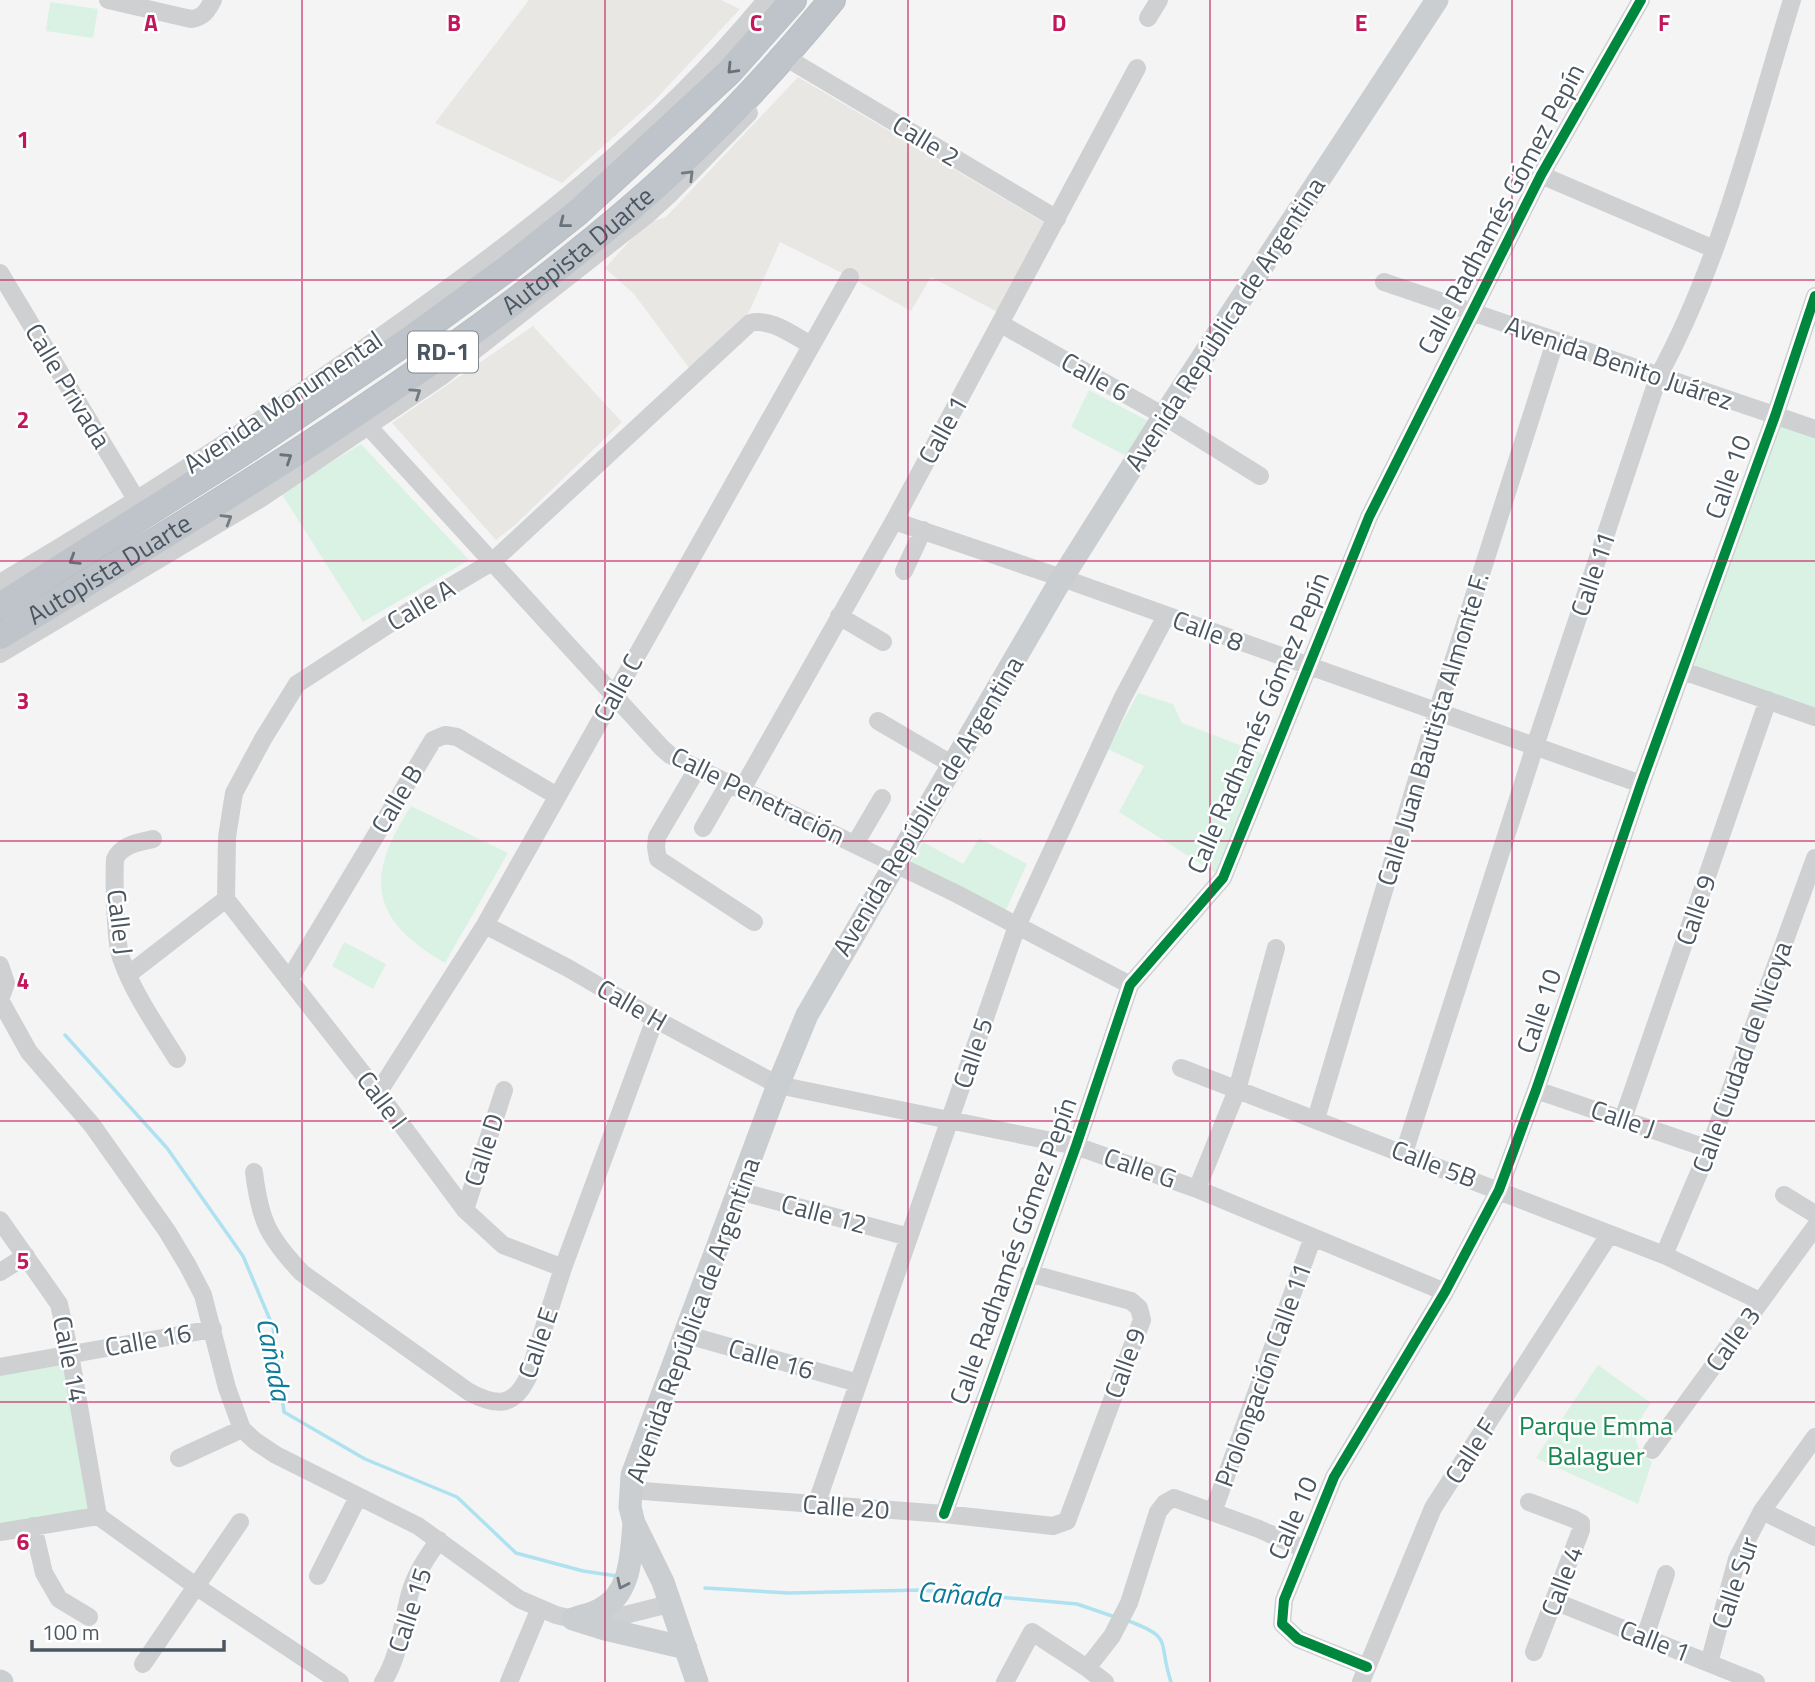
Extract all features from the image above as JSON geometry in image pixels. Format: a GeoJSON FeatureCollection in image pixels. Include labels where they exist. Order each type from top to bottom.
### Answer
{"type":"FeatureCollection","features":[{"type":"Feature","properties":{"kind":"highway","name":"Autopista Duarte"},"geometry":{"type":"LineString","coordinates":[[0,606],[122,517],[240,454],[412,338],[530,250],[578,212],[729,72],[793,0]]}},
{"type":"Feature","properties":{"kind":"highway","name":"Autopista Duarte"},"geometry":{"type":"LineString","coordinates":[[0,636],[370,405],[509,305],[640,200],[733,111],[832,0]]}},
{"type":"Feature","properties":{"kind":"highway"},"geometry":{"type":"LineString","coordinates":[[482,286],[491,256],[530,250]]}},
{"type":"Feature","properties":{"kind":"main road","name":"Avenida República de Argentina"},"geometry":{"type":"LineString","coordinates":[[697,1682],[663,1582],[634,1523],[630,1490],[638,1454],[807,1015],[1062,578],[1164,416],[1437,0]]}},
{"type":"Feature","properties":{"kind":"main road"},"geometry":{"type":"LineString","coordinates":[[573,1619],[599,1611],[613,1601],[625,1585],[634,1523]]}},
{"type":"Feature","properties":{"kind":"main road"},"geometry":{"type":"LineString","coordinates":[[573,1619],[686,1648]]}},
{"type":"Feature","properties":{"kind":"street"},"geometry":{"type":"LineString","coordinates":[[108,0],[191,19],[206,13],[213,0]]}},
{"type":"Feature","properties":{"kind":"street","name":"Avenida Monumental"},"geometry":{"type":"LineString","coordinates":[[0,583],[122,517],[336,369],[491,256],[571,193],[675,101],[730,44],[766,0]]}},
{"type":"Feature","properties":{"kind":"street"},"geometry":{"type":"LineString","coordinates":[[0,654],[260,499],[442,376],[646,215],[725,139],[796,63],[847,0]]}},
{"type":"Feature","properties":{"kind":"street"},"geometry":{"type":"LineString","coordinates":[[1147,18],[1159,0]]}},
{"type":"Feature","properties":{"kind":"street","name":"Calle Radhamés Gómez Pepín"},"geometry":{"type":"LineString","coordinates":[[944,1514],[1076,1146],[1130,985],[1223,878],[1369,517],[1541,175],[1641,0]]}},
{"type":"Feature","properties":{"kind":"street","name":"Calle 11"},"geometry":{"type":"LineString","coordinates":[[1404,1153],[1535,746],[1659,375],[1684,330],[1714,249],[1792,0]]}},
{"type":"Feature","properties":{"kind":"street","name":"Calle 2"},"geometry":{"type":"LineString","coordinates":[[796,63],[1057,219]]}},
{"type":"Feature","properties":{"kind":"street","name":"Calle 1"},"geometry":{"type":"LineString","coordinates":[[703,828],[735,786],[894,521],[1137,68]]}},
{"type":"Feature","properties":{"kind":"street"},"geometry":{"type":"LineString","coordinates":[[1541,175],[1714,249]]}},
{"type":"Feature","properties":{"kind":"street","name":"Calle Privada"},"geometry":{"type":"LineString","coordinates":[[0,273],[122,517]]}},
{"type":"Feature","properties":{"kind":"street","name":"Calle C"},"geometry":{"type":"LineString","coordinates":[[378,1093],[485,925],[850,277]]}},
{"type":"Feature","properties":{"kind":"street","name":"Avenida Benito Juárez"},"geometry":{"type":"LineString","coordinates":[[1384,282],[1815,429]]}},
{"type":"Feature","properties":{"kind":"street","name":"Calle 10"},"geometry":{"type":"LineString","coordinates":[[1364,1674],[1298,1639],[1282,1624],[1284,1600],[1334,1477],[1445,1292],[1499,1190],[1814,301]]}},
{"type":"Feature","properties":{"kind":"street","name":"Calle A"},"geometry":{"type":"LineString","coordinates":[[226,899],[227,837],[234,793],[297,684],[414,608],[492,562],[750,323],[759,321],[772,324],[811,345]]}},
{"type":"Feature","properties":{"kind":"street","name":"Calle 6"},"geometry":{"type":"LineString","coordinates":[[1001,324],[1164,416],[1260,476]]}},
{"type":"Feature","properties":{"kind":"street","name":"Calle Juan Bautista Almonte F."},"geometry":{"type":"LineString","coordinates":[[1316,1118],[1437,712],[1555,342]]}},
{"type":"Feature","properties":{"kind":"street","name":"Calle Penetración"},"geometry":{"type":"LineString","coordinates":[[368,426],[662,748],[697,769],[896,864],[1130,985]]}},
{"type":"Feature","properties":{"kind":"street","name":"Calle 8"},"geometry":{"type":"LineString","coordinates":[[894,521],[1641,784]]}},
{"type":"Feature","properties":{"kind":"street"},"geometry":{"type":"LineString","coordinates":[[904,571],[923,530]]}},
{"type":"Feature","properties":{"kind":"street"},"geometry":{"type":"LineString","coordinates":[[839,616],[883,642]]}},
{"type":"Feature","properties":{"kind":"street","name":"Calle 5"},"geometry":{"type":"LineString","coordinates":[[816,1504],[1017,926],[1122,699],[1166,616]]}},
{"type":"Feature","properties":{"kind":"street"},"geometry":{"type":"LineString","coordinates":[[1683,671],[1815,717]]}},
{"type":"Feature","properties":{"kind":"street","name":"Calle 9"},"geometry":{"type":"LineString","coordinates":[[1623,1119],[1768,701]]}},
{"type":"Feature","properties":{"kind":"street"},"geometry":{"type":"LineString","coordinates":[[878,721],[953,765]]}},
{"type":"Feature","properties":{"kind":"street","name":"Calle B"},"geometry":{"type":"LineString","coordinates":[[289,980],[433,740],[445,735],[457,737],[557,796]]}},
{"type":"Feature","properties":{"kind":"street"},"geometry":{"type":"LineString","coordinates":[[697,769],[657,837],[658,859],[754,922]]}},
{"type":"Feature","properties":{"kind":"street"},"geometry":{"type":"LineString","coordinates":[[855,844],[882,798]]}},
{"type":"Feature","properties":{"kind":"street","name":"Calle J"},"geometry":{"type":"LineString","coordinates":[[153,839],[122,849],[115,859],[118,939],[121,957],[129,974],[177,1059]]}},
{"type":"Feature","properties":{"kind":"street","name":"Calle Ciudad de Nicoya"},"geometry":{"type":"LineString","coordinates":[[1664,1255],[1709,1149],[1815,858]]}},
{"type":"Feature","properties":{"kind":"street"},"geometry":{"type":"LineString","coordinates":[[129,974],[226,899]]}},
{"type":"Feature","properties":{"kind":"street","name":"Calle I"},"geometry":{"type":"LineString","coordinates":[[226,899],[378,1093],[465,1210],[503,1245],[563,1268]]}},
{"type":"Feature","properties":{"kind":"street","name":"Calle H"},"geometry":{"type":"LineString","coordinates":[[485,925],[568,968],[654,1019],[778,1086]]}},
{"type":"Feature","properties":{"kind":"street"},"geometry":{"type":"LineString","coordinates":[[1197,1189],[1237,1090],[1276,948]]}},
{"type":"Feature","properties":{"kind":"street"},"geometry":{"type":"LineString","coordinates":[[0,965],[6,983],[0,1000],[29,1052],[92,1125],[167,1231],[203,1295],[230,1399],[242,1429],[276,1455],[395,1513],[439,1540],[500,1587],[540,1608],[573,1619],[621,1616],[669,1604]]}},
{"type":"Feature","properties":{"kind":"street","name":"Calle E"},"geometry":{"type":"LineString","coordinates":[[254,1172],[258,1205],[266,1227],[280,1250],[302,1273],[483,1399],[498,1403],[512,1399],[522,1391],[528,1377],[563,1268],[654,1019]]}},
{"type":"Feature","properties":{"kind":"street","name":"Calle 5B"},"geometry":{"type":"LineString","coordinates":[[1181,1068],[1316,1118],[1664,1255],[1760,1301]]}},
{"type":"Feature","properties":{"kind":"street","name":"Calle G"},"geometry":{"type":"LineString","coordinates":[[778,1086],[1076,1146],[1197,1189],[1445,1292]]}},
{"type":"Feature","properties":{"kind":"street","name":"Calle D"},"geometry":{"type":"LineString","coordinates":[[465,1210],[503,1090]]}},
{"type":"Feature","properties":{"kind":"street","name":"Calle J"},"geometry":{"type":"LineString","coordinates":[[1536,1090],[1709,1149]]}},
{"type":"Feature","properties":{"kind":"street","name":"Calle 12"},"geometry":{"type":"LineString","coordinates":[[739,1191],[909,1237]]}},
{"type":"Feature","properties":{"kind":"street"},"geometry":{"type":"LineString","coordinates":[[1784,1195],[1815,1214]]}},
{"type":"Feature","properties":{"kind":"street","name":"Calle 14"},"geometry":{"type":"LineString","coordinates":[[0,1220],[59,1304],[98,1516]]}},
{"type":"Feature","properties":{"kind":"street","name":"Calle 3"},"geometry":{"type":"LineString","coordinates":[[1652,1450],[1815,1227]]}},
{"type":"Feature","properties":{"kind":"street","name":"Calle F"},"geometry":{"type":"LineString","coordinates":[[1364,1674],[1433,1508],[1608,1235]]}},
{"type":"Feature","properties":{"kind":"street","name":"Prolongación Calle 11"},"geometry":{"type":"LineString","coordinates":[[1213,1513],[1313,1237]]}},
{"type":"Feature","properties":{"kind":"street"},"geometry":{"type":"LineString","coordinates":[[0,1272],[26,1256]]}},
{"type":"Feature","properties":{"kind":"street","name":"Calle 9"},"geometry":{"type":"LineString","coordinates":[[1029,1273],[1131,1301],[1139,1308],[1142,1320],[1067,1521],[1061,1525]]}},
{"type":"Feature","properties":{"kind":"street","name":"Calle 16"},"geometry":{"type":"LineString","coordinates":[[0,1367],[213,1329]]}},
{"type":"Feature","properties":{"kind":"street","name":"Calle 16"},"geometry":{"type":"LineString","coordinates":[[684,1334],[858,1383]]}},
{"type":"Feature","properties":{"kind":"street"},"geometry":{"type":"LineString","coordinates":[[180,1458],[242,1429]]}},
{"type":"Feature","properties":{"kind":"street","name":"Calle Sur"},"geometry":{"type":"LineString","coordinates":[[1709,1662],[1737,1559],[1762,1511],[1815,1437]]}},
{"type":"Feature","properties":{"kind":"street","name":"Calle 20"},"geometry":{"type":"LineString","coordinates":[[630,1490],[944,1514],[1054,1527],[1061,1525]]}},
{"type":"Feature","properties":{"kind":"street"},"geometry":{"type":"LineString","coordinates":[[318,1576],[358,1497]]}},
{"type":"Feature","properties":{"kind":"street"},"geometry":{"type":"LineString","coordinates":[[1087,1668],[1112,1636],[1129,1603],[1158,1511],[1174,1498],[1259,1528],[1304,1549]]}},
{"type":"Feature","properties":{"kind":"street","name":"Calle 4"},"geometry":{"type":"LineString","coordinates":[[1528,1502],[1581,1523],[1581,1531],[1534,1652]]}},
{"type":"Feature","properties":{"kind":"street"},"geometry":{"type":"LineString","coordinates":[[1762,1511],[1815,1537]]}},
{"type":"Feature","properties":{"kind":"street"},"geometry":{"type":"LineString","coordinates":[[0,1532],[98,1516],[197,1587],[340,1682]]}},
{"type":"Feature","properties":{"kind":"street"},"geometry":{"type":"LineString","coordinates":[[143,1664],[240,1522]]}},
{"type":"Feature","properties":{"kind":"street"},"geometry":{"type":"LineString","coordinates":[[33,1526],[44,1573],[59,1599],[89,1617]]}},
{"type":"Feature","properties":{"kind":"street","name":"Calle 15"},"geometry":{"type":"LineString","coordinates":[[383,1682],[397,1653],[419,1569],[439,1540]]}},
{"type":"Feature","properties":{"kind":"street"},"geometry":{"type":"LineString","coordinates":[[1645,1637],[1667,1574]]}},
{"type":"Feature","properties":{"kind":"street","name":"Calle 1"},"geometry":{"type":"LineString","coordinates":[[1553,1601],[1756,1682]]}},
{"type":"Feature","properties":{"kind":"street"},"geometry":{"type":"LineString","coordinates":[[509,1682],[540,1608]]}},
{"type":"Feature","properties":{"kind":"street"},"geometry":{"type":"LineString","coordinates":[[1004,1682],[1032,1632],[1105,1682]]}},
{"type":"Feature","properties":{"kind":"shaded area"},"geometry":{"type":"Polygon","coordinates":[[[529,0],[721,0],[740,9],[655,100],[562,183],[435,123],[529,0]]]}},
{"type":"Feature","properties":{"kind":"shaded area"},"geometry":{"type":"Polygon","coordinates":[[[798,77],[1047,224],[1005,316],[931,277],[911,311],[780,242],[749,312],[689,368],[634,294],[605,268],[645,224],[666,217],[798,77]]]}},
{"type":"Feature","properties":{"kind":"shaded area"},"geometry":{"type":"Polygon","coordinates":[[[533,326],[622,422],[496,540],[392,423],[533,326]]]}},
{"type":"Feature","properties":{"kind":"green space"},"geometry":{"type":"Polygon","coordinates":[[[50,2],[98,9],[93,38],[46,31],[50,2]]]}},
{"type":"Feature","properties":{"kind":"green space"},"geometry":{"type":"Polygon","coordinates":[[[1089,390],[1152,423],[1132,459],[1071,427],[1089,390]]]}},
{"type":"Feature","properties":{"kind":"green space"},"geometry":{"type":"Polygon","coordinates":[[[1775,416],[1815,429],[1815,717],[1683,671],[1775,416]]]}},
{"type":"Feature","properties":{"kind":"green space"},"geometry":{"type":"Polygon","coordinates":[[[361,444],[469,560],[363,622],[281,493],[361,444]]]}},
{"type":"Feature","properties":{"kind":"green space"},"geometry":{"type":"Polygon","coordinates":[[[1138,693],[1173,704],[1182,723],[1271,757],[1223,878],[1119,812],[1144,766],[1108,749],[1138,693]]]}},
{"type":"Feature","properties":{"kind":"green space"},"geometry":{"type":"Polygon","coordinates":[[[411,806],[508,853],[445,963],[420,947],[401,930],[389,913],[382,895],[386,854],[411,806]]]}},
{"type":"Feature","properties":{"kind":"green space"},"geometry":{"type":"Polygon","coordinates":[[[979,838],[1027,864],[1006,910],[911,862],[923,842],[963,864],[979,838]]]}},
{"type":"Feature","properties":{"kind":"green space"},"geometry":{"type":"Polygon","coordinates":[[[344,942],[386,964],[373,989],[332,966],[344,942]]]}},
{"type":"Feature","properties":{"kind":"green space"},"geometry":{"type":"Polygon","coordinates":[[[70,1354],[98,1516],[0,1532],[0,1367],[70,1354]]]}},
{"type":"Feature","properties":{"kind":"green space","name":"Parque Emma Balaguer"},"geometry":{"type":"Polygon","coordinates":[[[1598,1365],[1651,1403],[1636,1434],[1639,1449],[1652,1462],[1638,1504],[1536,1458],[1598,1365]]]}},
{"type":"Feature","properties":{"kind":"waterway","name":"Cañada"},"geometry":{"type":"LineString","coordinates":[[65,1035],[167,1148],[243,1256],[273,1327],[284,1412],[365,1459],[457,1497],[516,1553],[583,1571],[617,1576]]}},
{"type":"Feature","properties":{"kind":"waterway","name":"Cañada"},"geometry":{"type":"LineString","coordinates":[[705,1588],[789,1593],[921,1590],[1077,1604],[1115,1617]]}},
{"type":"Feature","properties":{"kind":"waterway","name":"Cañada"},"geometry":{"type":"LineString","coordinates":[[1126,1620],[1158,1636],[1164,1649],[1171,1682]]}},
{"type":"Feature","properties":{"kind":"cycle path"},"geometry":{"type":"LineString","coordinates":[[944,1514],[1076,1146],[1130,985],[1223,878],[1369,517],[1541,175],[1641,0]]}},
{"type":"Feature","properties":{"kind":"cycle path"},"geometry":{"type":"LineString","coordinates":[[1367,1667],[1298,1639],[1282,1624],[1284,1600],[1334,1477],[1445,1292],[1499,1190],[1641,784],[1775,416],[1815,296]]}}]}
